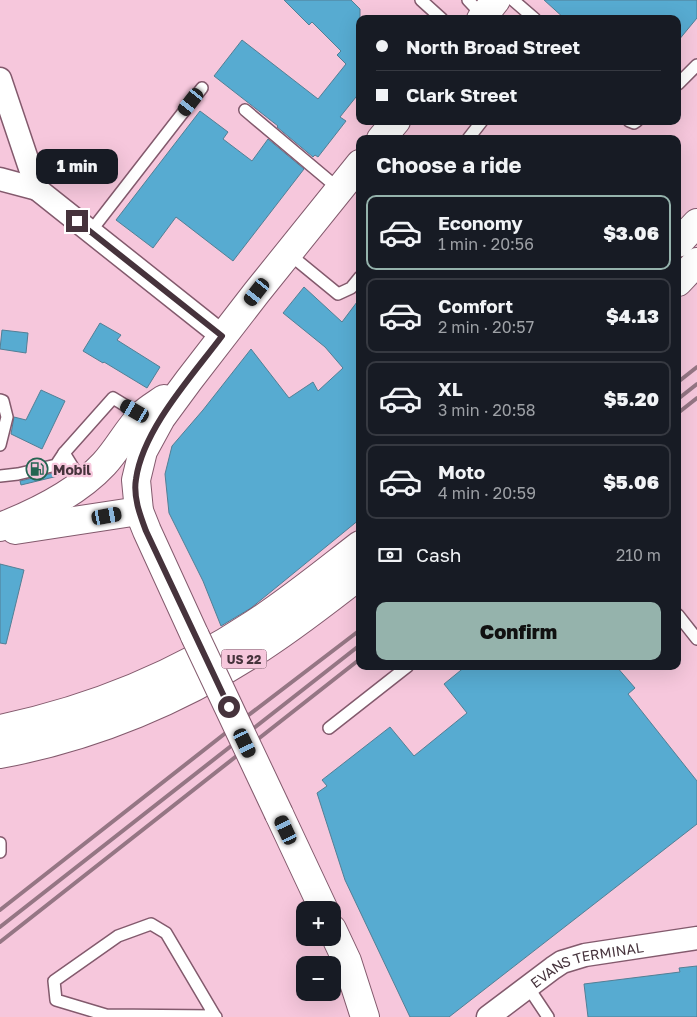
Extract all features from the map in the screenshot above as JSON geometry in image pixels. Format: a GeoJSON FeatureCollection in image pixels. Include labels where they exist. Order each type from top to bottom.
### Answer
{"type":"FeatureCollection","features":[{"type":"Feature","properties":{"kind":"main road"},"geometry":{"type":"LineString","coordinates":[[384,135],[393,125]]}},
{"type":"Feature","properties":{"kind":"main road"},"geometry":{"type":"LineString","coordinates":[[320,901],[146,531],[139,511],[136,480],[143,451],[161,418],[222,336],[356,169]]}},
{"type":"Feature","properties":{"kind":"main road"},"geometry":{"type":"LineString","coordinates":[[681,240],[697,223]]}},
{"type":"Feature","properties":{"kind":"main road"},"geometry":{"type":"LineString","coordinates":[[681,279],[697,262]]}},
{"type":"Feature","properties":{"kind":"main road"},"geometry":{"type":"LineString","coordinates":[[0,529],[55,502],[82,482],[105,463],[142,415],[188,380]]}},
{"type":"Feature","properties":{"kind":"main road"},"geometry":{"type":"LineString","coordinates":[[0,529],[36,528],[139,511]]}},
{"type":"Feature","properties":{"kind":"main road","name":"US 22"},"geometry":{"type":"LineString","coordinates":[[0,728],[26,723],[90,705],[182,666],[253,625],[356,548]]}},
{"type":"Feature","properties":{"kind":"main road","name":"US 22"},"geometry":{"type":"LineString","coordinates":[[0,754],[45,744],[114,722],[196,685],[262,648],[356,578]]}},
{"type":"Feature","properties":{"kind":"main road"},"geometry":{"type":"LineString","coordinates":[[339,946],[365,1017]]}},
{"type":"Feature","properties":{"kind":"street"},"geometry":{"type":"LineString","coordinates":[[0,79],[37,189]]}},
{"type":"Feature","properties":{"kind":"street"},"geometry":{"type":"LineString","coordinates":[[0,179],[37,189],[222,336]]}},
{"type":"Feature","properties":{"kind":"street","name":"EVANS TERMINAL"},"geometry":{"type":"LineString","coordinates":[[488,1017],[552,968],[573,958],[697,938]]}},
{"type":"Feature","properties":{"kind":"lane"},"geometry":{"type":"LineString","coordinates":[[421,0],[438,15]]}},
{"type":"Feature","properties":{"kind":"lane"},"geometry":{"type":"LineString","coordinates":[[513,0],[530,15]]}},
{"type":"Feature","properties":{"kind":"lane"},"geometry":{"type":"LineString","coordinates":[[681,81],[697,65]]}},
{"type":"Feature","properties":{"kind":"lane"},"geometry":{"type":"LineString","coordinates":[[91,231],[202,88]]}},
{"type":"Feature","properties":{"kind":"lane"},"geometry":{"type":"LineString","coordinates":[[245,110],[339,189]]}},
{"type":"Feature","properties":{"kind":"lane"},"geometry":{"type":"LineString","coordinates":[[471,135],[479,125]]}},
{"type":"Feature","properties":{"kind":"lane"},"geometry":{"type":"LineString","coordinates":[[288,253],[338,294],[351,288],[356,282]]}},
{"type":"Feature","properties":{"kind":"lane"},"geometry":{"type":"LineString","coordinates":[[0,476],[18,474],[56,465],[64,453],[113,398],[142,415]]}},
{"type":"Feature","properties":{"kind":"lane"},"geometry":{"type":"LineString","coordinates":[[0,400],[3,401],[6,417],[0,445]]}},
{"type":"Feature","properties":{"kind":"lane"},"geometry":{"type":"LineString","coordinates":[[64,453],[82,482]]}},
{"type":"Feature","properties":{"kind":"lane"},"geometry":{"type":"LineString","coordinates":[[681,619],[697,639]]}},
{"type":"Feature","properties":{"kind":"lane"},"geometry":{"type":"LineString","coordinates":[[329,728],[403,670]]}},
{"type":"Feature","properties":{"kind":"lane"},"geometry":{"type":"LineString","coordinates":[[0,843],[0,852]]}},
{"type":"Feature","properties":{"kind":"lane"},"geometry":{"type":"LineString","coordinates":[[151,924],[166,934],[216,1016],[106,1015],[56,1000],[54,981],[118,936],[151,924]]}},
{"type":"Feature","properties":{"kind":"lane"},"geometry":{"type":"LineString","coordinates":[[528,987],[548,1017]]}},
{"type":"Feature","properties":{"kind":"building"},"geometry":{"type":"Polygon","coordinates":[[[284,0],[351,0],[360,9],[360,15],[356,15],[356,97],[340,117],[346,121],[318,157],[315,155],[313,157],[278,126],[214,76],[242,40],[318,99],[346,64],[337,55],[341,51],[312,22],[309,25],[284,0]]]}},
{"type":"Feature","properties":{"kind":"building"},"geometry":{"type":"Polygon","coordinates":[[[544,0],[697,0],[697,18],[681,37],[681,15],[561,15],[544,0]]]}},
{"type":"Feature","properties":{"kind":"building"},"geometry":{"type":"Polygon","coordinates":[[[200,111],[228,132],[223,139],[252,161],[268,139],[304,169],[233,261],[176,217],[153,248],[116,220],[200,111]]]}},
{"type":"Feature","properties":{"kind":"building"},"geometry":{"type":"Polygon","coordinates":[[[304,287],[342,322],[356,303],[356,522],[251,608],[221,626],[203,581],[169,513],[165,474],[172,446],[251,349],[289,398],[313,382],[318,391],[343,368],[325,347],[283,313],[304,287]]]}},
{"type":"Feature","properties":{"kind":"building"},"geometry":{"type":"Polygon","coordinates":[[[100,323],[121,335],[117,340],[160,367],[147,388],[83,351],[100,323]]]}},
{"type":"Feature","properties":{"kind":"building"},"geometry":{"type":"Polygon","coordinates":[[[2,330],[28,333],[26,353],[0,349],[2,330]]]}},
{"type":"Feature","properties":{"kind":"building"},"geometry":{"type":"Polygon","coordinates":[[[41,390],[65,401],[42,449],[11,434],[14,417],[26,420],[41,390]]]}},
{"type":"Feature","properties":{"kind":"building"},"geometry":{"type":"Polygon","coordinates":[[[58,472],[58,476],[21,485],[20,481],[58,472]]]}},
{"type":"Feature","properties":{"kind":"building"},"geometry":{"type":"Polygon","coordinates":[[[0,564],[24,570],[6,644],[0,643],[0,564]]]}},
{"type":"Feature","properties":{"kind":"building"},"geometry":{"type":"Polygon","coordinates":[[[461,670],[619,670],[635,688],[628,694],[697,781],[697,824],[449,1017],[410,1017],[345,880],[317,793],[327,786],[322,780],[390,727],[414,756],[467,713],[444,684],[461,670]]]}},
{"type":"Feature","properties":{"kind":"building"},"geometry":{"type":"Polygon","coordinates":[[[697,966],[697,1017],[588,1017],[584,984],[680,972],[679,968],[697,966]]]}},
{"type":"Feature","properties":{"kind":"railway"},"geometry":{"type":"LineString","coordinates":[[681,380],[697,367]]}},
{"type":"Feature","properties":{"kind":"railway"},"geometry":{"type":"LineString","coordinates":[[681,397],[697,384]]}},
{"type":"Feature","properties":{"kind":"railway"},"geometry":{"type":"LineString","coordinates":[[681,411],[697,398]]}},
{"type":"Feature","properties":{"kind":"railway"},"geometry":{"type":"LineString","coordinates":[[0,910],[356,633]]}},
{"type":"Feature","properties":{"kind":"railway"},"geometry":{"type":"LineString","coordinates":[[0,927],[356,648]]}},
{"type":"Feature","properties":{"kind":"railway"},"geometry":{"type":"LineString","coordinates":[[0,942],[356,662]]}},
{"type":"Feature","properties":{"kind":"place","name":"Mobil"},"geometry":{"type":"Point","coordinates":[37,469]}},
{"type":"Feature","properties":{"kind":"route"},"geometry":{"type":"LineString","coordinates":[[77,221],[222,336],[188,380],[154,430],[143,451],[136,480],[136,490],[139,511],[146,531],[229,707]]}}]}
